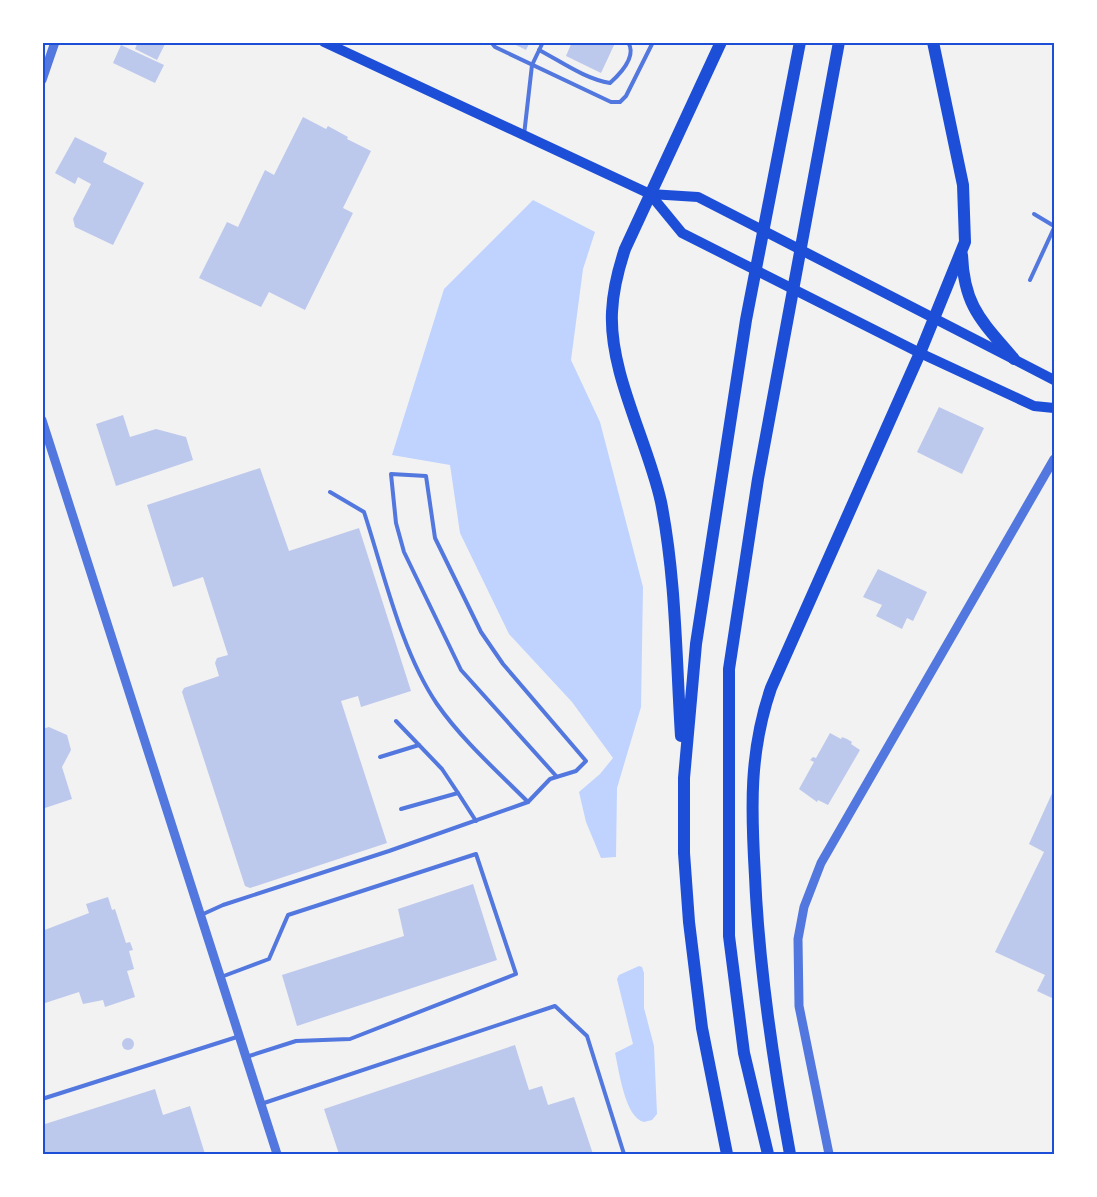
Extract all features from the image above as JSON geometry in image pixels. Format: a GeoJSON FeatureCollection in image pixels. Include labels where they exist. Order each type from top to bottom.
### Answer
{"type":"FeatureCollection","features":[{"type":"Feature","properties":{"kind":"highway"},"geometry":{"type":"LineString","coordinates":[[721,42],[625,249],[615,281],[612,313],[614,347],[661,501],[670,560],[684,778],[684,853],[689,922],[702,1028],[728,1154]]}},
{"type":"Feature","properties":{"kind":"highway"},"geometry":{"type":"LineString","coordinates":[[684,778],[696,644],[746,320],[800,42]]}},
{"type":"Feature","properties":{"kind":"highway"},"geometry":{"type":"LineString","coordinates":[[768,1154],[744,1053],[730,936],[729,669],[758,480],[839,42]]}},
{"type":"Feature","properties":{"kind":"highway"},"geometry":{"type":"LineString","coordinates":[[933,42],[963,185],[966,230],[962,251],[963,280],[970,301],[988,329],[1014,359]]}},
{"type":"Feature","properties":{"kind":"highway"},"geometry":{"type":"LineString","coordinates":[[790,1154],[777,1084],[758,936],[752,812],[755,744],[771,688],[920,353],[933,317],[962,251]]}},
{"type":"Feature","properties":{"kind":"main road"},"geometry":{"type":"LineString","coordinates":[[324,42],[650,194],[698,197],[1054,380]]}},
{"type":"Feature","properties":{"kind":"main road"},"geometry":{"type":"LineString","coordinates":[[650,194],[682,232],[920,353],[1034,406],[1054,408]]}},
{"type":"Feature","properties":{"kind":"street"},"geometry":{"type":"LineString","coordinates":[[42,80],[55,42]]}},
{"type":"Feature","properties":{"kind":"street"},"geometry":{"type":"LineString","coordinates":[[42,420],[72,506],[127,690],[202,915],[277,1154]]}},
{"type":"Feature","properties":{"kind":"street"},"geometry":{"type":"LineString","coordinates":[[829,1154],[800,1006],[798,939],[804,907],[821,863],[1054,459]]}},
{"type":"Feature","properties":{"kind":"lane"},"geometry":{"type":"LineString","coordinates":[[491,42],[495,47],[611,102],[620,102],[626,96],[652,42]]}},
{"type":"Feature","properties":{"kind":"lane"},"geometry":{"type":"LineString","coordinates":[[524,136],[532,65],[543,42]]}},
{"type":"Feature","properties":{"kind":"lane"},"geometry":{"type":"LineString","coordinates":[[539,50],[572,69],[601,82],[610,83],[622,73],[627,62],[630,52],[628,42]]}},
{"type":"Feature","properties":{"kind":"lane"},"geometry":{"type":"LineString","coordinates":[[1030,280],[1054,227],[1034,214]]}},
{"type":"Feature","properties":{"kind":"lane"},"geometry":{"type":"LineString","coordinates":[[202,915],[223,905],[528,802],[550,779],[557,777],[576,771],[586,761],[503,664],[481,632],[435,538],[426,476],[391,474],[396,522],[404,552],[461,670],[557,777]]}},
{"type":"Feature","properties":{"kind":"lane"},"geometry":{"type":"LineString","coordinates":[[330,492],[364,512],[396,613],[415,662],[437,704],[481,755],[528,802]]}},
{"type":"Feature","properties":{"kind":"lane"},"geometry":{"type":"LineString","coordinates":[[396,721],[442,770],[476,820]]}},
{"type":"Feature","properties":{"kind":"lane"},"geometry":{"type":"LineString","coordinates":[[380,757],[419,745]]}},
{"type":"Feature","properties":{"kind":"lane"},"geometry":{"type":"LineString","coordinates":[[401,809],[458,793]]}},
{"type":"Feature","properties":{"kind":"lane"},"geometry":{"type":"LineString","coordinates":[[221,977],[269,960],[288,915],[476,854],[516,974],[350,1039],[296,1040],[246,1057]]}},
{"type":"Feature","properties":{"kind":"lane"},"geometry":{"type":"LineString","coordinates":[[261,1104],[555,1006],[586,1036],[624,1154]]}},
{"type":"Feature","properties":{"kind":"lane"},"geometry":{"type":"LineString","coordinates":[[42,1099],[240,1036]]}},
{"type":"Feature","properties":{"kind":"water"},"geometry":{"type":"Polygon","coordinates":[[[533,200],[595,232],[583,269],[571,360],[600,422],[643,587],[641,707],[617,788],[616,857],[601,858],[586,822],[579,792],[600,774],[613,758],[572,702],[509,634],[460,533],[450,465],[392,455],[444,289],[533,200]]]}},
{"type":"Feature","properties":{"kind":"water"},"geometry":{"type":"Polygon","coordinates":[[[639,966],[642,967],[644,973],[644,1008],[654,1046],[657,1114],[652,1120],[644,1122],[637,1119],[628,1103],[615,1053],[633,1044],[617,979],[619,975],[639,966]]]}},
{"type":"Feature","properties":{"kind":"building"},"geometry":{"type":"Polygon","coordinates":[[[138,42],[166,42],[157,60],[135,49],[138,42]]]}},
{"type":"Feature","properties":{"kind":"building"},"geometry":{"type":"Polygon","coordinates":[[[510,42],[530,42],[526,50],[510,42]]]}},
{"type":"Feature","properties":{"kind":"building"},"geometry":{"type":"Polygon","coordinates":[[[572,42],[615,43],[601,73],[566,56],[572,42]]]}},
{"type":"Feature","properties":{"kind":"building"},"geometry":{"type":"Polygon","coordinates":[[[121,45],[164,65],[155,83],[113,63],[121,45]]]}},
{"type":"Feature","properties":{"kind":"building"},"geometry":{"type":"Polygon","coordinates":[[[303,117],[326,129],[328,126],[348,137],[347,139],[371,151],[343,208],[353,213],[305,310],[269,292],[261,307],[199,278],[227,222],[238,227],[265,170],[274,175],[303,117]]]}},
{"type":"Feature","properties":{"kind":"building"},"geometry":{"type":"Polygon","coordinates":[[[75,137],[107,153],[103,162],[144,183],[113,245],[75,227],[73,219],[91,184],[78,177],[75,184],[55,173],[75,137]]]}},
{"type":"Feature","properties":{"kind":"building"},"geometry":{"type":"Polygon","coordinates":[[[939,407],[984,428],[962,474],[917,452],[939,407]]]}},
{"type":"Feature","properties":{"kind":"building"},"geometry":{"type":"Polygon","coordinates":[[[123,415],[130,437],[156,429],[186,437],[193,460],[116,486],[96,424],[123,415]]]}},
{"type":"Feature","properties":{"kind":"building"},"geometry":{"type":"Polygon","coordinates":[[[260,468],[289,551],[359,528],[411,691],[361,707],[358,696],[341,701],[387,843],[250,888],[245,886],[182,692],[184,688],[219,676],[215,663],[217,658],[228,655],[203,577],[173,587],[147,505],[260,468]]]}},
{"type":"Feature","properties":{"kind":"building"},"geometry":{"type":"Polygon","coordinates":[[[878,569],[927,592],[913,621],[907,618],[902,629],[876,616],[882,605],[863,597],[878,569]]]}},
{"type":"Feature","properties":{"kind":"building"},"geometry":{"type":"Polygon","coordinates":[[[49,727],[67,735],[71,750],[62,767],[72,799],[42,809],[42,729],[49,727]]]}},
{"type":"Feature","properties":{"kind":"building"},"geometry":{"type":"Polygon","coordinates":[[[830,733],[841,739],[842,737],[847,739],[860,750],[828,805],[818,800],[817,802],[799,789],[814,762],[810,760],[813,757],[816,758],[830,733]]]}},
{"type":"Feature","properties":{"kind":"building"},"geometry":{"type":"Polygon","coordinates":[[[1054,789],[1054,999],[1037,991],[1045,975],[995,952],[1044,852],[1029,844],[1054,789]]]}},
{"type":"Feature","properties":{"kind":"building"},"geometry":{"type":"Polygon","coordinates":[[[473,884],[497,960],[297,1026],[282,975],[404,936],[398,909],[473,884]]]}},
{"type":"Feature","properties":{"kind":"building"},"geometry":{"type":"Polygon","coordinates":[[[108,897],[112,910],[115,909],[126,943],[130,942],[133,950],[129,951],[134,969],[127,971],[135,997],[105,1007],[103,1000],[83,1004],[79,992],[42,1004],[42,931],[89,913],[86,904],[108,897]]]}},
{"type":"Feature","properties":{"kind":"building"},"geometry":{"type":"Polygon","coordinates":[[[128,1038],[134,1044],[128,1050],[122,1044],[128,1038]]]}},
{"type":"Feature","properties":{"kind":"building"},"geometry":{"type":"Polygon","coordinates":[[[515,1045],[529,1090],[542,1086],[548,1105],[574,1097],[593,1154],[339,1154],[324,1109],[515,1045]]]}},
{"type":"Feature","properties":{"kind":"building"},"geometry":{"type":"Polygon","coordinates":[[[155,1089],[163,1115],[190,1106],[205,1154],[42,1154],[42,1125],[155,1089]]]}}]}
